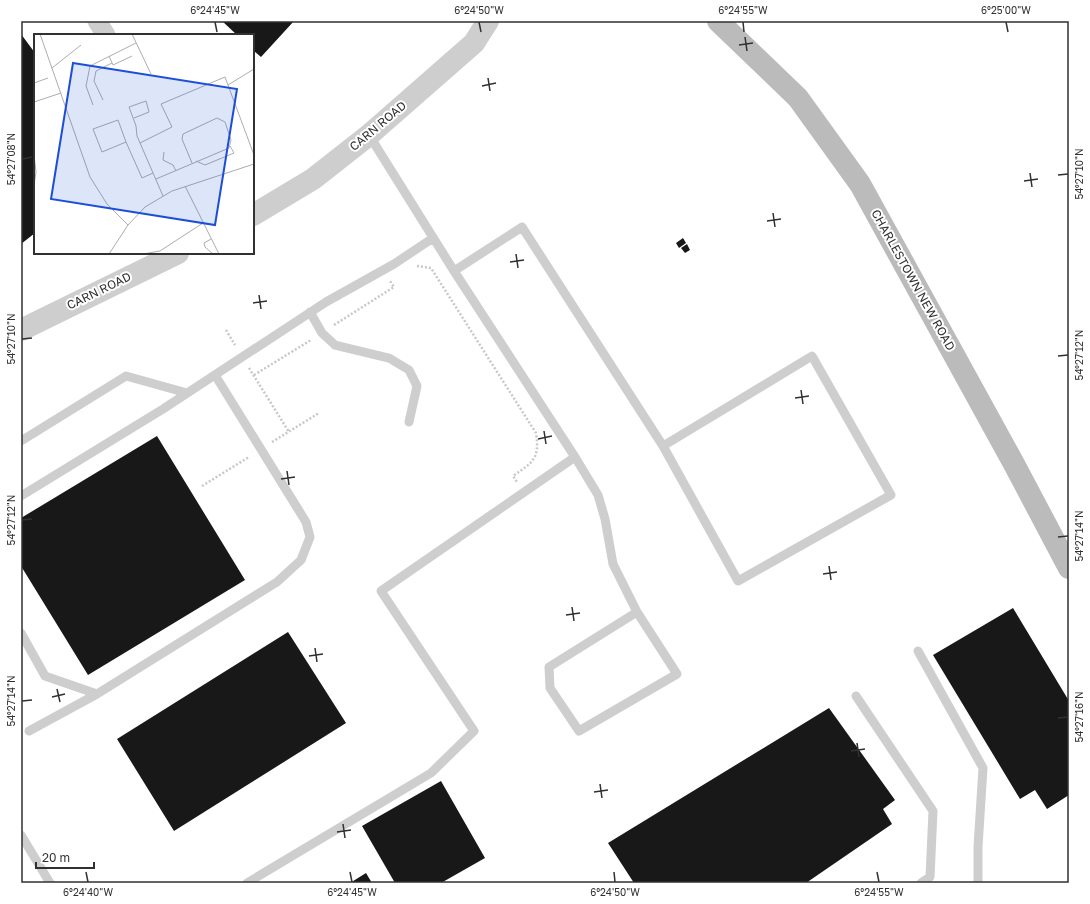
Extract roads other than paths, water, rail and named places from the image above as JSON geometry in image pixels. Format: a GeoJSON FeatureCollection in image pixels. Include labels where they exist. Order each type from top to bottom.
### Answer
{"type":"FeatureCollection","features":[{"type":"Feature","properties":{"kind":"main road","name":"CHARLESTOWN NEW ROAD"},"geometry":{"type":"LineString","coordinates":[[718,21],[798,98],[860,184],[1014,464],[1069,568]]}},
{"type":"Feature","properties":{"kind":"street"},"geometry":{"type":"LineString","coordinates":[[97,21],[105,34]]}},
{"type":"Feature","properties":{"kind":"street","name":"CARN ROAD"},"geometry":{"type":"LineString","coordinates":[[254,213],[313,179],[369,135],[474,43],[488,21]]}},
{"type":"Feature","properties":{"kind":"street","name":"CARN ROAD"},"geometry":{"type":"LineString","coordinates":[[21,330],[176,254]]}},
{"type":"Feature","properties":{"kind":"lane"},"geometry":{"type":"LineString","coordinates":[[369,135],[433,238],[598,495],[605,519],[613,564],[637,612],[677,674],[579,731],[550,688],[549,667],[637,612]]}},
{"type":"Feature","properties":{"kind":"lane"},"geometry":{"type":"LineString","coordinates":[[454,271],[522,226],[663,446],[738,580],[891,495],[812,356],[663,446]]}},
{"type":"Feature","properties":{"kind":"lane"},"geometry":{"type":"LineString","coordinates":[[21,496],[187,393],[310,312],[394,264],[433,238]]}},
{"type":"Feature","properties":{"kind":"lane"},"geometry":{"type":"LineString","coordinates":[[310,312],[322,333],[335,345],[389,358],[409,370],[417,386],[409,422]]}},
{"type":"Feature","properties":{"kind":"lane"},"geometry":{"type":"LineString","coordinates":[[29,731],[97,694],[277,582],[301,560],[310,537],[306,522],[215,375]]}},
{"type":"Feature","properties":{"kind":"lane"},"geometry":{"type":"LineString","coordinates":[[21,441],[126,376],[187,393]]}},
{"type":"Feature","properties":{"kind":"lane"},"geometry":{"type":"LineString","coordinates":[[247,883],[431,773],[474,731],[381,591],[575,457]]}},
{"type":"Feature","properties":{"kind":"lane"},"geometry":{"type":"LineString","coordinates":[[21,633],[45,676],[97,694]]}},
{"type":"Feature","properties":{"kind":"lane"},"geometry":{"type":"LineString","coordinates":[[918,651],[983,768],[978,847],[978,883]]}},
{"type":"Feature","properties":{"kind":"lane"},"geometry":{"type":"LineString","coordinates":[[856,696],[933,811],[930,877],[921,883]]}},
{"type":"Feature","properties":{"kind":"lane"},"geometry":{"type":"LineString","coordinates":[[21,835],[50,883]]}}]}
